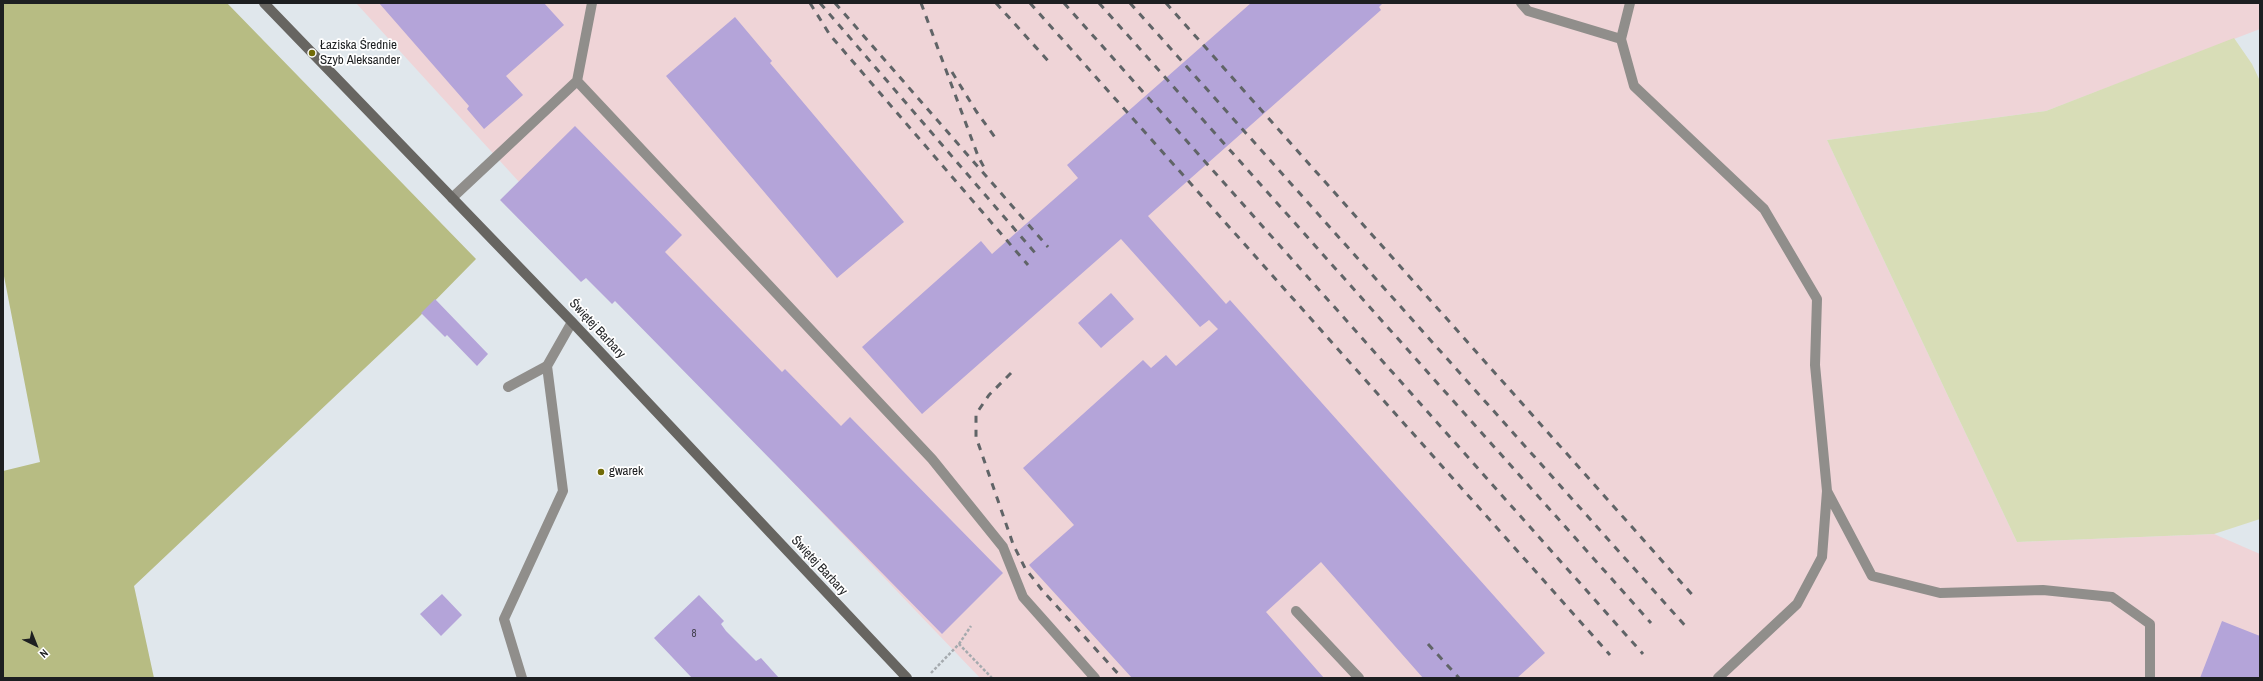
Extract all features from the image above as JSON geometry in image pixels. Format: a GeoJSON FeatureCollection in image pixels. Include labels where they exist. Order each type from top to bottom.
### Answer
{"type":"FeatureCollection","features":[{"type":"Feature","properties":{"kind":"street","name":"Świętej Barbary"},"geometry":{"type":"LineString","coordinates":[[264,3],[572,322],[907,678]]}},
{"type":"Feature","properties":{"kind":"street"},"geometry":{"type":"LineString","coordinates":[[452,198],[577,81],[592,3]]}},
{"type":"Feature","properties":{"kind":"street"},"geometry":{"type":"LineString","coordinates":[[1521,3],[1528,11],[1621,39]]}},
{"type":"Feature","properties":{"kind":"street"},"geometry":{"type":"LineString","coordinates":[[1630,3],[1621,39],[1634,86],[1764,209],[1817,299],[1815,365],[1827,491],[1822,557],[1797,604],[1718,678]]}},
{"type":"Feature","properties":{"kind":"street"},"geometry":{"type":"LineString","coordinates":[[577,81],[932,459],[1003,547],[1023,597],[1095,678]]}},
{"type":"Feature","properties":{"kind":"street"},"geometry":{"type":"LineString","coordinates":[[508,387],[547,366],[572,322]]}},
{"type":"Feature","properties":{"kind":"street"},"geometry":{"type":"LineString","coordinates":[[522,678],[504,619],[563,491],[547,366]]}},
{"type":"Feature","properties":{"kind":"street"},"geometry":{"type":"LineString","coordinates":[[1827,491],[1872,576],[1940,593],[2043,590],[2112,597],[2150,624],[2150,678]]}},
{"type":"Feature","properties":{"kind":"street"},"geometry":{"type":"LineString","coordinates":[[1296,611],[1359,678]]}},
{"type":"Feature","properties":{"kind":"path"},"geometry":{"type":"LineString","coordinates":[[927,678],[959,644],[971,626]]}},
{"type":"Feature","properties":{"kind":"path"},"geometry":{"type":"LineString","coordinates":[[959,644],[992,678]]}},
{"type":"Feature","properties":{"kind":"shaded area"},"geometry":{"type":"Polygon","coordinates":[[[356,3],[2260,3],[2260,29],[2046,111],[1827,140],[2017,542],[2214,534],[2260,554],[2260,678],[980,678],[787,476],[356,3]]]}},
{"type":"Feature","properties":{"kind":"green space"},"geometry":{"type":"Polygon","coordinates":[[[3,3],[227,3],[476,259],[418,318],[134,586],[154,678],[3,678],[3,471],[40,462],[3,271],[3,3]]]}},
{"type":"Feature","properties":{"kind":"green space"},"geometry":{"type":"Polygon","coordinates":[[[2234,38],[2252,64],[2260,81],[2260,519],[2214,534],[2017,542],[1827,140],[2046,111],[2234,38]]]}},
{"type":"Feature","properties":{"kind":"building"},"geometry":{"type":"Polygon","coordinates":[[[379,3],[544,3],[564,25],[506,76],[523,95],[484,129],[467,109],[469,106],[379,3]]]}},
{"type":"Feature","properties":{"kind":"building"},"geometry":{"type":"Polygon","coordinates":[[[1251,3],[1383,3],[1379,7],[1381,10],[1148,216],[1226,304],[1230,300],[1545,653],[1517,678],[1423,678],[1321,562],[1266,612],[1324,678],[1132,678],[1029,565],[1074,525],[1023,468],[1143,360],[1151,368],[1166,355],[1176,366],[1218,329],[1209,320],[1200,327],[1121,239],[922,414],[862,347],[981,241],[992,254],[1078,178],[1067,165],[1251,3]]]}},
{"type":"Feature","properties":{"kind":"building"},"geometry":{"type":"Polygon","coordinates":[[[735,17],[772,61],[770,63],[904,222],[837,278],[666,76],[735,17]]]}},
{"type":"Feature","properties":{"kind":"building"},"geometry":{"type":"Polygon","coordinates":[[[575,126],[682,235],[665,252],[782,372],[785,369],[841,426],[850,417],[1003,573],[942,634],[615,301],[612,304],[586,278],[581,282],[500,200],[575,126]]]}},
{"type":"Feature","properties":{"kind":"building"},"geometry":{"type":"Polygon","coordinates":[[[1111,293],[1134,319],[1101,348],[1078,323],[1111,293]]]}},
{"type":"Feature","properties":{"kind":"building"},"geometry":{"type":"Polygon","coordinates":[[[435,299],[488,354],[477,366],[447,335],[445,337],[421,313],[435,299]]]}},
{"type":"Feature","properties":{"kind":"building"},"geometry":{"type":"Polygon","coordinates":[[[442,594],[462,615],[441,636],[420,614],[442,594]]]}},
{"type":"Feature","properties":{"kind":"building"},"geometry":{"type":"Polygon","coordinates":[[[699,595],[724,621],[721,624],[726,631],[756,661],[761,658],[779,678],[692,678],[654,638],[699,595]]]}},
{"type":"Feature","properties":{"kind":"building"},"geometry":{"type":"Polygon","coordinates":[[[2222,621],[2260,636],[2260,678],[2200,678],[2222,621]]]}},
{"type":"Feature","properties":{"kind":"railway"},"geometry":{"type":"LineString","coordinates":[[810,3],[830,35],[1028,265]]}},
{"type":"Feature","properties":{"kind":"railway"},"geometry":{"type":"LineString","coordinates":[[820,3],[1036,254]]}},
{"type":"Feature","properties":{"kind":"railway"},"geometry":{"type":"LineString","coordinates":[[835,3],[1048,247]]}},
{"type":"Feature","properties":{"kind":"railway"},"geometry":{"type":"LineString","coordinates":[[921,3],[978,156],[986,171]]}},
{"type":"Feature","properties":{"kind":"railway"},"geometry":{"type":"LineString","coordinates":[[996,3],[1050,63]]}},
{"type":"Feature","properties":{"kind":"railway"},"geometry":{"type":"LineString","coordinates":[[1030,3],[1610,655]]}},
{"type":"Feature","properties":{"kind":"railway"},"geometry":{"type":"LineString","coordinates":[[1064,3],[1643,654]]}},
{"type":"Feature","properties":{"kind":"railway"},"geometry":{"type":"LineString","coordinates":[[1099,3],[1651,623]]}},
{"type":"Feature","properties":{"kind":"railway"},"geometry":{"type":"LineString","coordinates":[[1130,3],[1688,629]]}},
{"type":"Feature","properties":{"kind":"railway"},"geometry":{"type":"LineString","coordinates":[[1166,3],[1696,599]]}},
{"type":"Feature","properties":{"kind":"railway"},"geometry":{"type":"LineString","coordinates":[[952,72],[976,111],[997,140]]}},
{"type":"Feature","properties":{"kind":"railway"},"geometry":{"type":"LineString","coordinates":[[1011,373],[989,395],[976,414],[976,437],[1013,544],[1025,568],[1042,590],[1122,678]]}},
{"type":"Feature","properties":{"kind":"railway"},"geometry":{"type":"LineString","coordinates":[[1428,644],[1459,678]]}},
{"type":"Feature","properties":{"kind":"place","name":"Łaziska Średnie Szyb Aleksander"},"geometry":{"type":"Point","coordinates":[312,53]}},
{"type":"Feature","properties":{"kind":"place","name":"gwarek"},"geometry":{"type":"Point","coordinates":[601,472]}}]}
